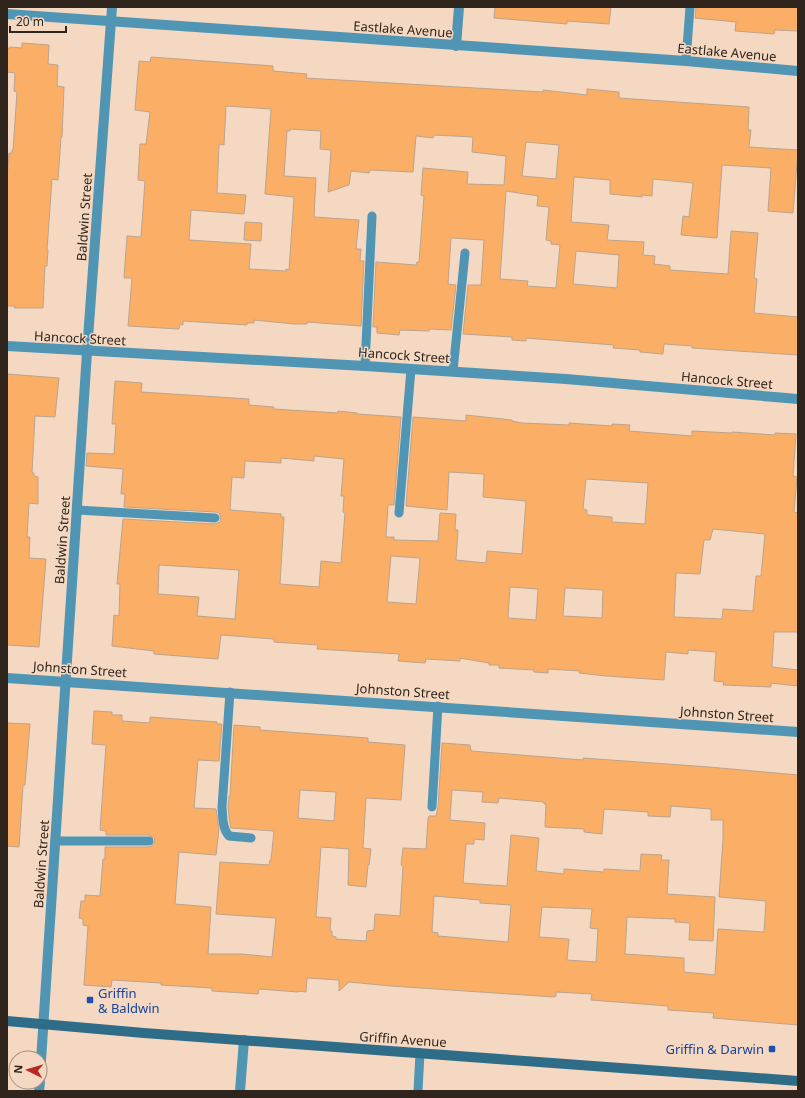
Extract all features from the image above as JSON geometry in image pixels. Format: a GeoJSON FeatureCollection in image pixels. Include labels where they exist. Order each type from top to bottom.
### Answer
{"type":"FeatureCollection","features":[{"type":"Feature","properties":{"kind":"main road","name":"Griffin Avenue"},"geometry":{"type":"LineString","coordinates":[[7,1021],[798,1081]]}},
{"type":"Feature","properties":{"kind":"street","name":"Baldwin Street"},"geometry":{"type":"LineString","coordinates":[[42,1050],[87,352],[112,7]]}},
{"type":"Feature","properties":{"kind":"street"},"geometry":{"type":"LineString","coordinates":[[456,46],[459,7]]}},
{"type":"Feature","properties":{"kind":"street","name":"Eastlake Avenue"},"geometry":{"type":"LineString","coordinates":[[7,14],[686,61],[798,71]]}},
{"type":"Feature","properties":{"kind":"street","name":"Hancock Street"},"geometry":{"type":"LineString","coordinates":[[7,346],[87,352],[411,368],[566,379],[798,399]]}},
{"type":"Feature","properties":{"kind":"street","name":"Johnston Street"},"geometry":{"type":"LineString","coordinates":[[7,678],[438,706],[798,732]]}},
{"type":"Feature","properties":{"kind":"street"},"geometry":{"type":"LineString","coordinates":[[240,1091],[244,1040]]}},
{"type":"Feature","properties":{"kind":"lane"},"geometry":{"type":"LineString","coordinates":[[686,61],[690,7]]}},
{"type":"Feature","properties":{"kind":"lane"},"geometry":{"type":"LineString","coordinates":[[364,366],[372,216]]}},
{"type":"Feature","properties":{"kind":"lane"},"geometry":{"type":"LineString","coordinates":[[453,371],[465,253]]}},
{"type":"Feature","properties":{"kind":"lane"},"geometry":{"type":"LineString","coordinates":[[399,514],[411,368]]}},
{"type":"Feature","properties":{"kind":"lane"},"geometry":{"type":"LineString","coordinates":[[77,510],[215,518]]}},
{"type":"Feature","properties":{"kind":"lane"},"geometry":{"type":"LineString","coordinates":[[230,692],[222,806],[223,824],[226,833],[229,836],[251,838]]}},
{"type":"Feature","properties":{"kind":"lane"},"geometry":{"type":"LineString","coordinates":[[432,806],[438,706]]}},
{"type":"Feature","properties":{"kind":"lane"},"geometry":{"type":"LineString","coordinates":[[56,841],[149,841]]}},
{"type":"Feature","properties":{"kind":"lane"},"geometry":{"type":"LineString","coordinates":[[418,1091],[420,1053]]}},
{"type":"Feature","properties":{"kind":"building"},"geometry":{"type":"Polygon","coordinates":[[[495,7],[611,7],[609,24],[567,21],[567,24],[494,18],[495,7]]]}},
{"type":"Feature","properties":{"kind":"building"},"geometry":{"type":"Polygon","coordinates":[[[696,7],[798,7],[798,31],[775,30],[774,34],[735,31],[736,22],[695,18],[696,7]]]}},
{"type":"Feature","properties":{"kind":"building"},"geometry":{"type":"Polygon","coordinates":[[[22,43],[49,45],[48,64],[58,65],[57,86],[64,87],[62,137],[58,180],[52,179],[43,308],[14,308],[15,306],[7,306],[7,178],[9,153],[12,153],[13,150],[17,92],[14,91],[15,73],[7,72],[7,48],[22,48],[22,43]]]}},
{"type":"Feature","properties":{"kind":"building"},"geometry":{"type":"Polygon","coordinates":[[[151,57],[273,66],[273,71],[307,74],[306,78],[543,92],[543,90],[587,95],[587,89],[619,92],[619,98],[749,107],[748,130],[751,130],[749,147],[798,150],[793,213],[768,211],[771,168],[722,165],[717,238],[681,235],[683,216],[689,217],[693,183],[653,179],[652,196],[642,195],[642,197],[610,194],[610,180],[574,177],[571,222],[609,225],[607,240],[644,242],[643,255],[655,256],[654,264],[670,266],[670,270],[728,274],[731,231],[758,233],[754,278],[757,279],[754,313],[798,317],[798,355],[692,348],[692,346],[664,344],[663,354],[640,352],[640,350],[613,348],[614,345],[526,338],[526,341],[512,340],[512,337],[463,334],[468,285],[481,285],[484,240],[451,238],[448,284],[456,285],[451,330],[400,330],[399,335],[377,333],[377,327],[373,327],[376,262],[416,265],[417,262],[419,262],[424,196],[421,195],[423,168],[468,172],[467,184],[504,185],[506,156],[472,152],[473,137],[434,135],[433,138],[416,136],[413,172],[370,170],[369,173],[351,171],[349,185],[328,192],[331,150],[320,149],[321,131],[290,129],[290,131],[287,131],[284,176],[316,178],[314,217],[359,220],[356,249],[361,249],[360,261],[364,261],[361,326],[307,322],[307,324],[294,324],[254,320],[254,323],[247,323],[247,325],[183,321],[183,325],[180,324],[179,329],[128,326],[132,278],[124,278],[127,236],[141,237],[145,181],[138,180],[140,144],[146,144],[150,112],[135,110],[139,61],[150,62],[151,57]],[[226,106],[224,145],[219,144],[217,193],[246,195],[244,214],[191,210],[189,240],[251,244],[249,269],[289,270],[294,197],[265,194],[271,109],[226,106]],[[526,142],[522,176],[556,179],[559,145],[526,142]],[[506,191],[500,279],[528,281],[527,286],[556,288],[560,245],[551,244],[551,241],[546,240],[549,207],[537,206],[538,196],[506,191]],[[576,251],[573,284],[617,288],[619,255],[576,251]]]}},
{"type":"Feature","properties":{"kind":"building"},"geometry":{"type":"Polygon","coordinates":[[[245,222],[262,223],[261,241],[244,240],[245,222]]]}},
{"type":"Feature","properties":{"kind":"building"},"geometry":{"type":"Polygon","coordinates":[[[7,374],[59,378],[55,417],[35,416],[32,473],[34,473],[34,476],[38,477],[38,504],[29,503],[27,537],[30,537],[29,558],[46,559],[39,647],[7,645],[7,374]]]}},
{"type":"Feature","properties":{"kind":"building"},"geometry":{"type":"Polygon","coordinates":[[[115,381],[142,383],[141,392],[249,399],[249,405],[274,407],[273,409],[338,413],[338,411],[401,417],[394,505],[388,505],[386,537],[394,537],[394,540],[438,541],[440,513],[456,514],[455,530],[458,530],[456,560],[486,563],[487,551],[522,554],[526,501],[483,497],[484,474],[449,472],[447,510],[406,506],[413,417],[466,421],[466,415],[512,420],[522,423],[569,425],[569,423],[612,426],[612,424],[630,425],[629,431],[692,436],[692,431],[775,435],[775,433],[796,434],[793,476],[797,477],[794,512],[798,513],[798,632],[774,632],[772,667],[798,670],[797,686],[771,683],[771,687],[723,685],[724,682],[714,681],[716,652],[688,650],[688,654],[666,652],[664,680],[606,676],[579,673],[580,671],[548,669],[548,673],[534,672],[534,670],[499,668],[499,665],[489,665],[489,663],[460,658],[460,661],[426,659],[425,663],[398,661],[399,654],[317,649],[318,645],[274,642],[274,639],[221,635],[218,659],[154,654],[154,651],[112,646],[114,615],[119,616],[120,584],[117,584],[123,519],[215,524],[220,522],[221,518],[219,513],[215,512],[124,507],[125,494],[121,494],[123,469],[86,466],[87,453],[114,454],[116,424],[112,424],[115,381]],[[314,456],[314,461],[281,458],[281,463],[245,461],[244,478],[232,477],[230,510],[281,514],[281,517],[284,517],[280,584],[319,587],[321,561],[341,563],[345,513],[343,512],[344,496],[341,496],[344,459],[314,456]],[[586,479],[583,509],[587,510],[587,515],[612,517],[612,522],[645,524],[648,483],[586,479]],[[713,529],[710,540],[704,540],[700,574],[676,573],[674,617],[722,619],[723,609],[753,611],[756,576],[761,576],[765,534],[713,529]],[[391,556],[387,602],[416,604],[420,558],[391,556]],[[159,565],[158,594],[199,597],[197,616],[235,619],[239,570],[159,565]],[[510,587],[508,618],[536,620],[538,589],[510,587]],[[565,588],[563,616],[602,618],[603,590],[565,588]]]}},
{"type":"Feature","properties":{"kind":"building"},"geometry":{"type":"Polygon","coordinates":[[[94,711],[112,712],[112,715],[122,715],[122,721],[150,723],[150,717],[217,722],[217,724],[222,724],[219,761],[198,760],[194,808],[216,809],[219,829],[216,855],[179,852],[175,904],[211,907],[208,954],[242,954],[272,957],[276,918],[216,914],[220,862],[269,865],[271,860],[274,831],[231,828],[228,807],[234,725],[260,727],[260,730],[368,738],[368,742],[405,745],[401,800],[366,798],[363,848],[371,849],[366,887],[348,885],[349,849],[321,847],[316,917],[331,918],[330,931],[332,931],[332,936],[336,937],[336,939],[366,941],[367,931],[374,930],[375,914],[400,916],[403,866],[401,865],[403,848],[426,849],[428,819],[429,816],[436,816],[438,807],[442,743],[470,745],[471,751],[583,760],[583,758],[709,767],[798,775],[798,1025],[713,1018],[714,1013],[668,1010],[668,1006],[591,1000],[592,994],[556,992],[556,996],[554,997],[349,982],[339,991],[339,980],[307,978],[306,992],[259,989],[258,994],[212,991],[212,988],[161,985],[161,983],[112,980],[111,987],[84,985],[88,926],[83,925],[83,919],[79,918],[81,901],[85,901],[85,895],[100,896],[103,859],[105,859],[105,847],[149,847],[152,846],[155,841],[154,838],[149,835],[106,835],[106,831],[100,830],[106,745],[92,744],[94,711]],[[300,790],[298,818],[334,821],[336,792],[300,790]],[[452,790],[450,820],[485,823],[484,840],[474,839],[474,844],[466,844],[463,883],[507,886],[511,835],[539,838],[536,871],[564,874],[564,869],[604,872],[604,869],[640,871],[641,854],[662,855],[661,860],[669,860],[667,894],[715,897],[713,941],[689,940],[690,923],[675,922],[675,919],[627,917],[625,954],[684,958],[684,972],[715,975],[718,929],[764,932],[766,901],[719,897],[723,820],[711,820],[711,809],[671,806],[670,817],[648,816],[648,812],[604,809],[602,834],[584,832],[584,829],[545,827],[546,804],[544,804],[544,802],[499,798],[498,803],[482,802],[483,792],[452,790]],[[434,896],[432,932],[438,933],[438,936],[508,942],[511,905],[480,903],[480,900],[434,896]],[[542,907],[539,937],[569,939],[567,960],[596,962],[598,929],[590,928],[592,909],[542,907]]]}},
{"type":"Feature","properties":{"kind":"building"},"geometry":{"type":"Polygon","coordinates":[[[7,723],[30,724],[25,785],[23,785],[19,847],[7,846],[7,723]]]}},
{"type":"Feature","properties":{"kind":"place","name":"Griffin & Baldwin"},"geometry":{"type":"Point","coordinates":[90,1000]}},
{"type":"Feature","properties":{"kind":"place","name":"Griffin & Darwin"},"geometry":{"type":"Point","coordinates":[772,1049]}}]}
